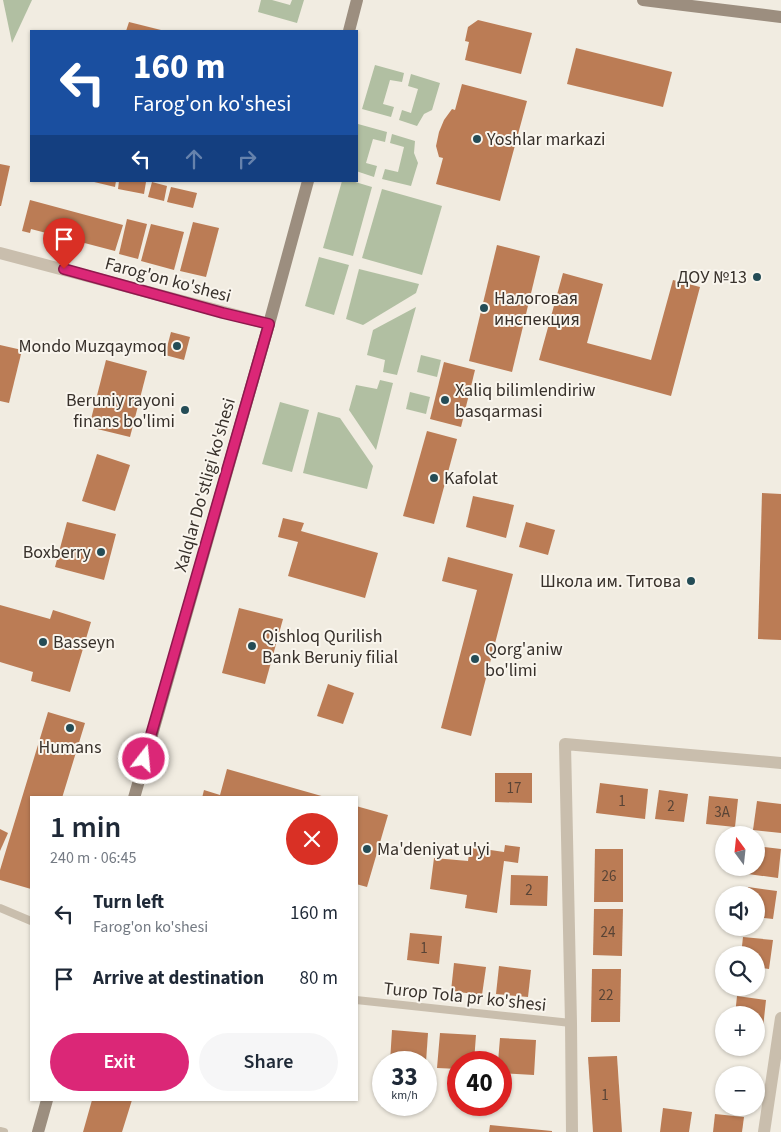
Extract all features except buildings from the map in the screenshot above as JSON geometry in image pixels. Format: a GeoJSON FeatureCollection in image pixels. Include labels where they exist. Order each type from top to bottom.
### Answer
{"type":"FeatureCollection","features":[{"type":"Feature","properties":{"kind":"street"},"geometry":{"type":"LineString","coordinates":[[349,30],[357,0]]}},
{"type":"Feature","properties":{"kind":"street"},"geometry":{"type":"LineString","coordinates":[[643,0],[781,17]]}},
{"type":"Feature","properties":{"kind":"street","name":"Xalqlar Do'stligi ko'shesi"},"geometry":{"type":"LineString","coordinates":[[135,796],[308,182]]}},
{"type":"Feature","properties":{"kind":"street","name":"Farog'on ko'shesi"},"geometry":{"type":"LineString","coordinates":[[0,253],[269,324]]}},
{"type":"Feature","properties":{"kind":"street"},"geometry":{"type":"LineString","coordinates":[[572,1132],[565,744],[781,763]]}},
{"type":"Feature","properties":{"kind":"street"},"geometry":{"type":"LineString","coordinates":[[764,1132],[781,1018]]}},
{"type":"Feature","properties":{"kind":"street"},"geometry":{"type":"LineString","coordinates":[[38,1132],[47,1101]]}},
{"type":"Feature","properties":{"kind":"lane"},"geometry":{"type":"LineString","coordinates":[[0,908],[30,921]]}},
{"type":"Feature","properties":{"kind":"lane","name":"Turop Tola pr ko'shesi"},"geometry":{"type":"LineString","coordinates":[[358,1000],[571,1023]]}},
{"type":"Feature","properties":{"kind":"green space"},"geometry":{"type":"Polygon","coordinates":[[[3,0],[32,0],[12,43],[3,0]]]}},
{"type":"Feature","properties":{"kind":"green space"},"geometry":{"type":"Polygon","coordinates":[[[261,0],[272,0],[290,5],[292,0],[304,0],[297,23],[258,12],[261,0]]]}},
{"type":"Feature","properties":{"kind":"green space"},"geometry":{"type":"Polygon","coordinates":[[[375,65],[404,73],[402,82],[390,80],[383,104],[394,107],[391,117],[362,109],[375,65]]]}},
{"type":"Feature","properties":{"kind":"green space"},"geometry":{"type":"Polygon","coordinates":[[[411,74],[440,83],[432,110],[424,114],[417,126],[399,120],[402,110],[411,113],[418,89],[408,86],[411,74]]]}},
{"type":"Feature","properties":{"kind":"green space"},"geometry":{"type":"Polygon","coordinates":[[[358,124],[387,132],[385,142],[373,139],[366,163],[377,166],[374,177],[358,172],[358,124]]]}},
{"type":"Feature","properties":{"kind":"green space"},"geometry":{"type":"Polygon","coordinates":[[[392,134],[415,141],[414,153],[418,163],[411,186],[382,179],[385,169],[398,172],[404,147],[390,143],[392,134]]]}},
{"type":"Feature","properties":{"kind":"green space"},"geometry":{"type":"Polygon","coordinates":[[[342,182],[355,182],[372,187],[353,256],[323,248],[342,182]]]}},
{"type":"Feature","properties":{"kind":"green space"},"geometry":{"type":"Polygon","coordinates":[[[382,189],[442,206],[422,275],[362,258],[382,189]]]}},
{"type":"Feature","properties":{"kind":"green space"},"geometry":{"type":"Polygon","coordinates":[[[319,257],[349,265],[334,315],[305,306],[319,257]]]}},
{"type":"Feature","properties":{"kind":"green space"},"geometry":{"type":"Polygon","coordinates":[[[359,269],[419,284],[416,293],[363,325],[346,319],[359,269]]]}},
{"type":"Feature","properties":{"kind":"green space"},"geometry":{"type":"Polygon","coordinates":[[[416,307],[397,375],[383,372],[385,360],[367,355],[373,330],[416,307]]]}},
{"type":"Feature","properties":{"kind":"green space"},"geometry":{"type":"Polygon","coordinates":[[[421,355],[441,360],[437,377],[417,372],[421,355]]]}},
{"type":"Feature","properties":{"kind":"green space"},"geometry":{"type":"Polygon","coordinates":[[[380,380],[393,383],[376,450],[349,410],[356,385],[377,389],[380,380]]]}},
{"type":"Feature","properties":{"kind":"green space"},"geometry":{"type":"Polygon","coordinates":[[[410,392],[430,397],[426,414],[406,409],[410,392]]]}},
{"type":"Feature","properties":{"kind":"green space"},"geometry":{"type":"Polygon","coordinates":[[[280,402],[309,410],[292,472],[262,464],[280,402]]]}},
{"type":"Feature","properties":{"kind":"green space"},"geometry":{"type":"Polygon","coordinates":[[[318,412],[340,418],[373,466],[367,489],[303,473],[318,412]]]}},
{"type":"Feature","properties":{"kind":"place","name":"Yoshlar markazi"},"geometry":{"type":"Point","coordinates":[477,139]}},
{"type":"Feature","properties":{"kind":"place","name":"ДОУ №13"},"geometry":{"type":"Point","coordinates":[757,277]}},
{"type":"Feature","properties":{"kind":"place","name":"Налоговая инспекция"},"geometry":{"type":"Point","coordinates":[484,308]}},
{"type":"Feature","properties":{"kind":"place","name":"Mondo Muzqaymoq"},"geometry":{"type":"Point","coordinates":[177,346]}},
{"type":"Feature","properties":{"kind":"place","name":"Xaliq bilimlendiriw basqarmasi"},"geometry":{"type":"Point","coordinates":[445,400]}},
{"type":"Feature","properties":{"kind":"place","name":"Beruniy rayoni finans bo'limi"},"geometry":{"type":"Point","coordinates":[185,410]}},
{"type":"Feature","properties":{"kind":"place","name":"Kafolat"},"geometry":{"type":"Point","coordinates":[434,478]}},
{"type":"Feature","properties":{"kind":"place","name":"Boxberry"},"geometry":{"type":"Point","coordinates":[101,552]}},
{"type":"Feature","properties":{"kind":"place","name":"Школа им. Титова"},"geometry":{"type":"Point","coordinates":[691,581]}},
{"type":"Feature","properties":{"kind":"place","name":"Basseyn"},"geometry":{"type":"Point","coordinates":[43,642]}},
{"type":"Feature","properties":{"kind":"place","name":"Qishloq Qurilish Bank Beruniy filial"},"geometry":{"type":"Point","coordinates":[252,646]}},
{"type":"Feature","properties":{"kind":"place","name":"Qorg'aniw bo'limi"},"geometry":{"type":"Point","coordinates":[475,659]}},
{"type":"Feature","properties":{"kind":"place","name":"Humans"},"geometry":{"type":"Point","coordinates":[70,728]}},
{"type":"Feature","properties":{"kind":"place","name":"Ma'deniyat u'yi"},"geometry":{"type":"Point","coordinates":[367,849]}},
{"type":"Feature","properties":{"kind":"route"},"geometry":{"type":"LineString","coordinates":[[64,269],[269,324],[144,759]]}}]}
